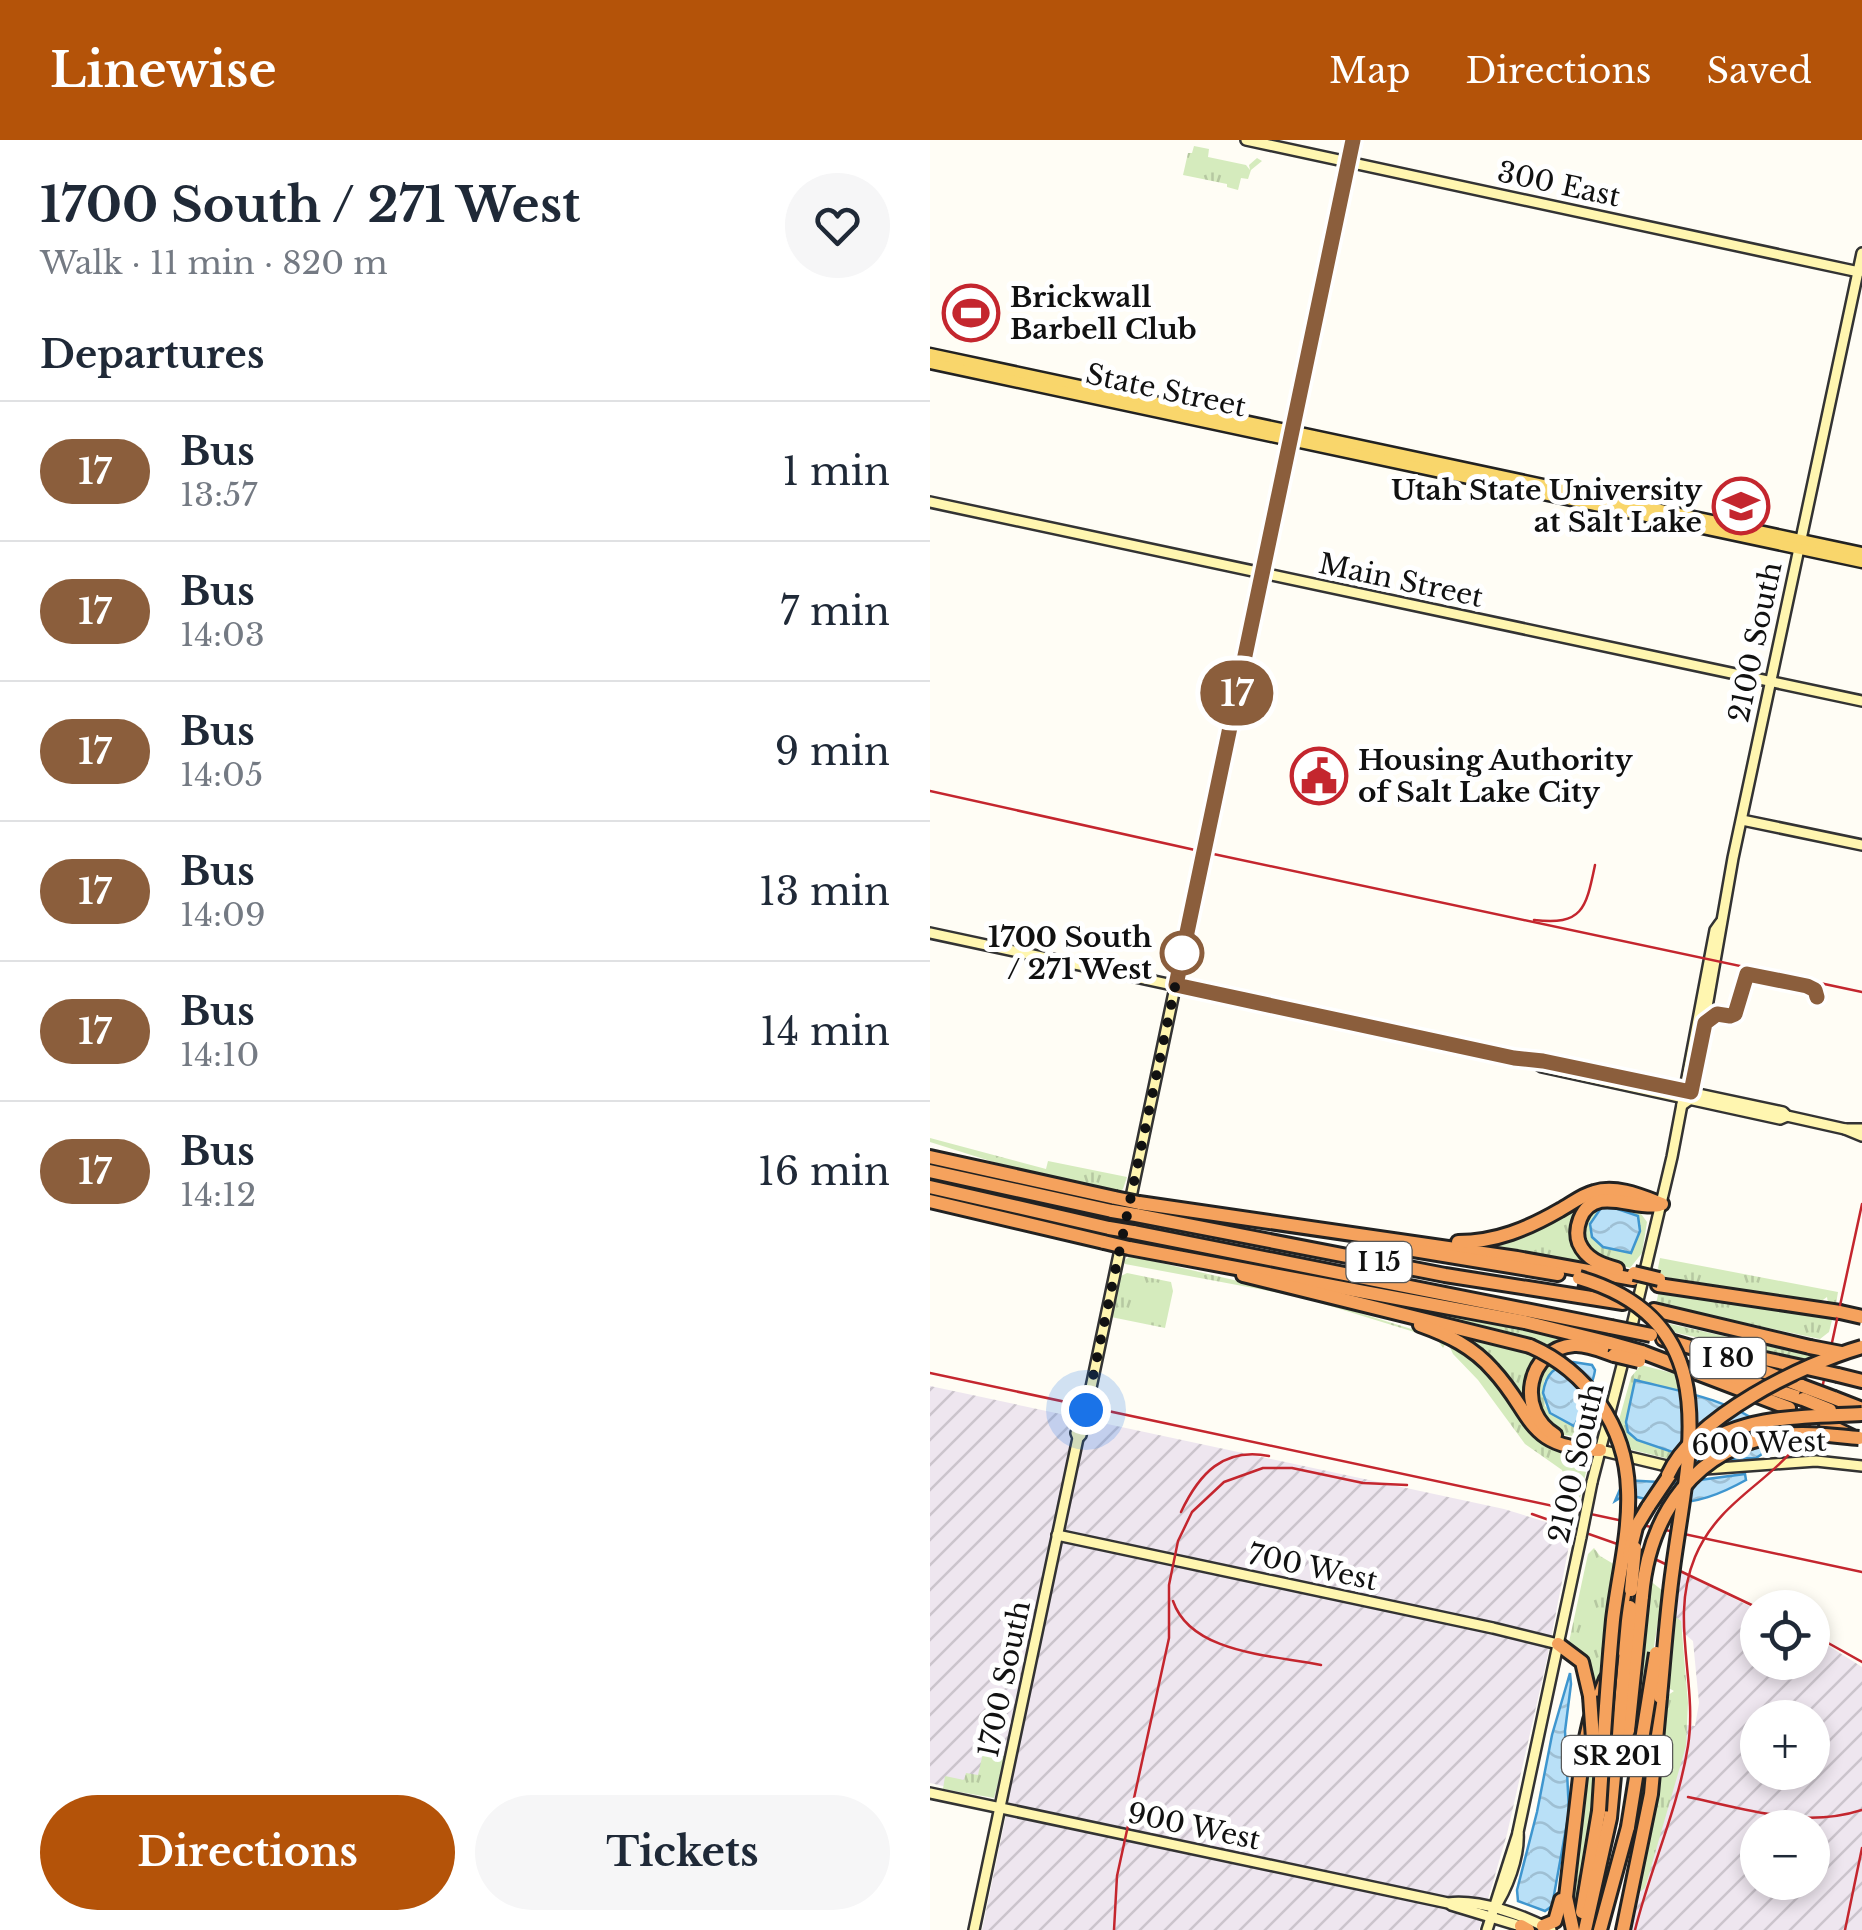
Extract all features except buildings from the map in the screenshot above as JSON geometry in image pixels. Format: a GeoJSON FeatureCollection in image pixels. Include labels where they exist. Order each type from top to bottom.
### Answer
{"type":"FeatureCollection","features":[{"type":"Feature","properties":{"kind":"highway"},"geometry":{"type":"LineString","coordinates":[[930,1154],[1114,1205]]}},
{"type":"Feature","properties":{"kind":"highway","name":"I 15"},"geometry":{"type":"LineString","coordinates":[[930,1172],[1138,1209],[1258,1239],[1445,1275],[1623,1302],[1810,1347],[1857,1354]]}},
{"type":"Feature","properties":{"kind":"highway","name":"I 15"},"geometry":{"type":"LineString","coordinates":[[930,1187],[1109,1228],[1862,1381]]}},
{"type":"Feature","properties":{"kind":"highway"},"geometry":{"type":"LineString","coordinates":[[1390,1238],[1478,1242],[1507,1236],[1594,1192],[1616,1190],[1662,1204]]}},
{"type":"Feature","properties":{"kind":"highway"},"geometry":{"type":"LineString","coordinates":[[930,1201],[1530,1346],[1570,1369],[1596,1397],[1618,1437],[1626,1468],[1628,1502],[1613,1624],[1588,1926]]}},
{"type":"Feature","properties":{"kind":"highway"},"geometry":{"type":"LineString","coordinates":[[1633,1276],[1590,1258],[1578,1240],[1580,1219],[1588,1208],[1602,1201],[1647,1207],[1662,1204]]}},
{"type":"Feature","properties":{"kind":"highway"},"geometry":{"type":"LineString","coordinates":[[1138,1209],[1260,1220],[1390,1238],[1633,1276],[1700,1293],[1862,1314]]}},
{"type":"Feature","properties":{"kind":"highway"},"geometry":{"type":"LineString","coordinates":[[1260,1220],[1448,1258],[1576,1278],[1608,1289],[1646,1314],[1680,1364],[1690,1401],[1691,1427],[1651,1794],[1622,1926]]}},
{"type":"Feature","properties":{"kind":"highway"},"geometry":{"type":"LineString","coordinates":[[1258,1239],[1576,1278]]}},
{"type":"Feature","properties":{"kind":"highway"},"geometry":{"type":"LineString","coordinates":[[1129,1248],[1468,1311],[1612,1349],[1803,1392]]}},
{"type":"Feature","properties":{"kind":"highway"},"geometry":{"type":"LineString","coordinates":[[1312,1292],[1422,1325],[1468,1347],[1502,1379],[1538,1433],[1558,1444],[1600,1450]]}},
{"type":"Feature","properties":{"kind":"highway","name":"I 80"},"geometry":{"type":"LineString","coordinates":[[1651,1336],[1728,1358],[1803,1392],[1830,1417],[1862,1414]]}},
{"type":"Feature","properties":{"kind":"highway"},"geometry":{"type":"LineString","coordinates":[[1600,1450],[1548,1430],[1533,1411],[1530,1389],[1538,1367],[1560,1349],[1578,1345],[1612,1349]]}},
{"type":"Feature","properties":{"kind":"highway"},"geometry":{"type":"LineString","coordinates":[[1668,1475],[1714,1424],[1759,1391],[1808,1365],[1857,1354]]}},
{"type":"Feature","properties":{"kind":"highway"},"geometry":{"type":"LineString","coordinates":[[1645,1356],[1790,1408],[1830,1417],[1862,1441]]}},
{"type":"Feature","properties":{"kind":"highway"},"geometry":{"type":"LineString","coordinates":[[1668,1475],[1700,1446],[1740,1426],[1771,1419],[1862,1414]]}},
{"type":"Feature","properties":{"kind":"highway","name":"SR 201"},"geometry":{"type":"LineString","coordinates":[[1588,1926],[1619,1810],[1637,1636],[1633,1592],[1659,1524],[1678,1494],[1703,1469],[1730,1451],[1762,1439],[1799,1434],[1830,1417]]}},
{"type":"Feature","properties":{"kind":"highway","name":"SR 201"},"geometry":{"type":"LineString","coordinates":[[1588,1926],[1610,1818],[1636,1544],[1648,1507],[1668,1475]]}},
{"type":"Feature","properties":{"kind":"highway"},"geometry":{"type":"LineString","coordinates":[[1588,1926],[1628,1827],[1680,1522]]}},
{"type":"Feature","properties":{"kind":"highway"},"geometry":{"type":"LineString","coordinates":[[1588,1926],[1566,1903],[1584,1743],[1633,1592]]}},
{"type":"Feature","properties":{"kind":"highway"},"geometry":{"type":"LineString","coordinates":[[1635,1861],[1640,1814],[1637,1636]]}},
{"type":"Feature","properties":{"kind":"highway"},"geometry":{"type":"LineString","coordinates":[[1558,1644],[1582,1662],[1588,1680],[1598,1812]]}},
{"type":"Feature","properties":{"kind":"highway"},"geometry":{"type":"LineString","coordinates":[[1535,1928],[1554,1923],[1558,1917],[1569,1863]]}},
{"type":"Feature","properties":{"kind":"main road","name":"State Street"},"geometry":{"type":"LineString","coordinates":[[930,354],[1290,436]]}},
{"type":"Feature","properties":{"kind":"main road","name":"State Street"},"geometry":{"type":"LineString","coordinates":[[930,363],[1798,544],[1862,562]]}},
{"type":"Feature","properties":{"kind":"main road","name":"State Street"},"geometry":{"type":"LineString","coordinates":[[1798,544],[1862,553]]}},
{"type":"Feature","properties":{"kind":"street","name":"300 East"},"geometry":{"type":"LineString","coordinates":[[1246,140],[1860,272]]}},
{"type":"Feature","properties":{"kind":"street","name":"1700 South"},"geometry":{"type":"LineString","coordinates":[[974,1930],[1353,140]]}},
{"type":"Feature","properties":{"kind":"street","name":"2100 South"},"geometry":{"type":"LineString","coordinates":[[1487,1930],[1518,1832],[1592,1482],[1662,1204],[1862,253]]}},
{"type":"Feature","properties":{"kind":"street","name":"Main Street"},"geometry":{"type":"LineString","coordinates":[[930,502],[1862,701]]}},
{"type":"Feature","properties":{"kind":"street"},"geometry":{"type":"LineString","coordinates":[[1742,820],[1862,845]]}},
{"type":"Feature","properties":{"kind":"street"},"geometry":{"type":"LineString","coordinates":[[930,933],[1543,1061],[1685,1097],[1783,1112],[1786,1116],[1862,1132]]}},
{"type":"Feature","properties":{"kind":"street","name":"600 West"},"geometry":{"type":"LineString","coordinates":[[1600,1450],[1688,1470],[1832,1460],[1862,1466]]}},
{"type":"Feature","properties":{"kind":"street","name":"700 West"},"geometry":{"type":"LineString","coordinates":[[1057,1536],[1558,1644]]}},
{"type":"Feature","properties":{"kind":"street","name":"900 West"},"geometry":{"type":"LineString","coordinates":[[930,1793],[1448,1904],[1535,1928]]}},
{"type":"Feature","properties":{"kind":"street","name":"900 West"},"geometry":{"type":"LineString","coordinates":[[1492,1914],[1535,1928]]}},
{"type":"Feature","properties":{"kind":"shaded area"},"geometry":{"type":"Polygon","coordinates":[[[930,1386],[1504,1509],[1572,1530],[1507,1834],[1479,1930],[982,1930],[1009,1801],[930,1783],[930,1386]]]}},
{"type":"Feature","properties":{"kind":"shaded area"},"geometry":{"type":"Polygon","coordinates":[[[1677,1570],[1740,1602],[1740,1680],[1830,1680],[1830,1647],[1862,1667],[1862,1930],[1630,1930],[1687,1725],[1695,1726],[1699,1703],[1693,1641],[1673,1624],[1677,1570]]]}},
{"type":"Feature","properties":{"kind":"green space"},"geometry":{"type":"Polygon","coordinates":[[[1194,146],[1209,149],[1208,157],[1246,165],[1250,170],[1249,165],[1257,158],[1262,161],[1251,170],[1248,179],[1241,178],[1238,190],[1183,175],[1188,153],[1192,153],[1194,146]]]}},
{"type":"Feature","properties":{"kind":"green space"},"geometry":{"type":"Polygon","coordinates":[[[930,1138],[1046,1169],[1048,1161],[1127,1177],[1123,1189],[1115,1194],[1041,1177],[930,1142],[930,1138]]]}},
{"type":"Feature","properties":{"kind":"green space"},"geometry":{"type":"Polygon","coordinates":[[[1589,1199],[1574,1223],[1591,1265],[1477,1247],[1526,1234],[1589,1199]]]}},
{"type":"Feature","properties":{"kind":"green space"},"geometry":{"type":"Polygon","coordinates":[[[1615,1205],[1639,1211],[1647,1222],[1642,1253],[1630,1268],[1593,1252],[1582,1228],[1593,1209],[1615,1205]]]}},
{"type":"Feature","properties":{"kind":"green space"},"geometry":{"type":"Polygon","coordinates":[[[1131,1256],[1311,1298],[1447,1340],[1487,1368],[1537,1439],[1577,1454],[1584,1461],[1586,1472],[1579,1503],[1566,1501],[1562,1470],[1525,1444],[1478,1380],[1453,1354],[1447,1341],[1443,1348],[1437,1339],[1301,1297],[1125,1264],[1123,1261],[1131,1256]]]}},
{"type":"Feature","properties":{"kind":"green space"},"geometry":{"type":"Polygon","coordinates":[[[1660,1258],[1838,1292],[1836,1304],[1828,1303],[1827,1297],[1820,1302],[1662,1276],[1658,1268],[1660,1258]]]}},
{"type":"Feature","properties":{"kind":"green space"},"geometry":{"type":"Polygon","coordinates":[[[1127,1273],[1171,1282],[1173,1291],[1165,1328],[1111,1317],[1119,1277],[1127,1273]]]}},
{"type":"Feature","properties":{"kind":"green space"},"geometry":{"type":"Polygon","coordinates":[[[1293,1285],[1511,1324],[1613,1350],[1586,1345],[1546,1352],[1541,1349],[1544,1342],[1533,1346],[1293,1285]]]}},
{"type":"Feature","properties":{"kind":"green space"},"geometry":{"type":"Polygon","coordinates":[[[1659,1290],[1815,1313],[1825,1319],[1826,1315],[1833,1316],[1829,1332],[1820,1339],[1656,1304],[1659,1290]]]}},
{"type":"Feature","properties":{"kind":"green space"},"geometry":{"type":"Polygon","coordinates":[[[1398,1316],[1541,1356],[1535,1363],[1535,1420],[1475,1350],[1398,1316]]]}},
{"type":"Feature","properties":{"kind":"green space"},"geometry":{"type":"Polygon","coordinates":[[[1657,1321],[1816,1357],[1808,1363],[1664,1330],[1657,1321]]]}},
{"type":"Feature","properties":{"kind":"green space"},"geometry":{"type":"Polygon","coordinates":[[[1549,1360],[1558,1366],[1544,1381],[1545,1406],[1562,1419],[1578,1422],[1587,1392],[1599,1407],[1587,1438],[1564,1435],[1541,1419],[1535,1383],[1549,1360]]]}},
{"type":"Feature","properties":{"kind":"green space"},"geometry":{"type":"Polygon","coordinates":[[[1641,1365],[1680,1375],[1685,1393],[1631,1437],[1679,1454],[1673,1460],[1625,1448],[1617,1427],[1631,1377],[1641,1365]]]}},
{"type":"Feature","properties":{"kind":"green space"},"geometry":{"type":"Polygon","coordinates":[[[1594,1548],[1617,1566],[1607,1668],[1594,1701],[1590,1669],[1569,1642],[1588,1554],[1594,1548]]]}},
{"type":"Feature","properties":{"kind":"green space"},"geometry":{"type":"Polygon","coordinates":[[[1649,1580],[1663,1591],[1640,1733],[1639,1687],[1649,1580]]]}},
{"type":"Feature","properties":{"kind":"green space"},"geometry":{"type":"Polygon","coordinates":[[[1673,1615],[1681,1621],[1688,1703],[1686,1746],[1645,1888],[1637,1894],[1634,1893],[1664,1698],[1674,1691],[1665,1686],[1673,1615]]]}},
{"type":"Feature","properties":{"kind":"green space"},"geometry":{"type":"Polygon","coordinates":[[[983,1753],[1005,1756],[994,1798],[943,1789],[945,1776],[964,1780],[966,1773],[978,1775],[983,1753]]]}},
{"type":"Feature","properties":{"kind":"green space"},"geometry":{"type":"Polygon","coordinates":[[[1585,1756],[1592,1771],[1594,1813],[1575,1924],[1570,1911],[1585,1756]]]}},
{"type":"Feature","properties":{"kind":"water"},"geometry":{"type":"Polygon","coordinates":[[[1609,1206],[1638,1216],[1640,1231],[1631,1253],[1603,1247],[1592,1237],[1590,1224],[1601,1208],[1609,1206]]]}},
{"type":"Feature","properties":{"kind":"water"},"geometry":{"type":"Polygon","coordinates":[[[1573,1362],[1592,1365],[1595,1370],[1574,1426],[1550,1413],[1543,1393],[1552,1372],[1573,1362]]]}},
{"type":"Feature","properties":{"kind":"water"},"geometry":{"type":"Polygon","coordinates":[[[1635,1380],[1702,1397],[1750,1417],[1764,1426],[1762,1454],[1756,1458],[1696,1460],[1637,1440],[1628,1432],[1626,1422],[1635,1380]]]}},
{"type":"Feature","properties":{"kind":"water"},"geometry":{"type":"Polygon","coordinates":[[[1745,1474],[1746,1480],[1698,1500],[1666,1503],[1625,1495],[1615,1501],[1624,1480],[1677,1483],[1745,1474]]]}},
{"type":"Feature","properties":{"kind":"water"},"geometry":{"type":"Polygon","coordinates":[[[1570,1673],[1565,1731],[1569,1812],[1552,1906],[1545,1911],[1518,1901],[1517,1890],[1570,1673]]]}},
{"type":"Feature","properties":{"kind":"tram line"},"geometry":{"type":"LineString","coordinates":[[930,791],[1862,992]]}},
{"type":"Feature","properties":{"kind":"tram line"},"geometry":{"type":"LineString","coordinates":[[1635,1930],[1678,1793],[1688,1746],[1690,1698],[1684,1604],[1695,1557],[1725,1513],[1780,1464],[1810,1424],[1820,1398],[1862,1204]]}},
{"type":"Feature","properties":{"kind":"railway"},"geometry":{"type":"LineString","coordinates":[[1534,920],[1563,920],[1579,911],[1589,893],[1595,865]]}},
{"type":"Feature","properties":{"kind":"railway"},"geometry":{"type":"LineString","coordinates":[[930,1373],[1862,1572]]}},
{"type":"Feature","properties":{"kind":"railway"},"geometry":{"type":"LineString","coordinates":[[1181,1512],[1214,1466],[1238,1456],[1269,1456]]}},
{"type":"Feature","properties":{"kind":"railway"},"geometry":{"type":"LineString","coordinates":[[1114,1930],[1117,1876],[1169,1638],[1169,1585],[1178,1541],[1192,1512],[1224,1482],[1263,1468],[1292,1468],[1363,1483],[1407,1485]]}},
{"type":"Feature","properties":{"kind":"railway"},"geometry":{"type":"LineString","coordinates":[[1532,1514],[1640,1552],[1740,1599]]}},
{"type":"Feature","properties":{"kind":"railway"},"geometry":{"type":"LineString","coordinates":[[1173,1601],[1183,1619],[1215,1642],[1321,1665]]}},
{"type":"Feature","properties":{"kind":"railway"},"geometry":{"type":"LineString","coordinates":[[1830,1644],[1862,1662]]}},
{"type":"Feature","properties":{"kind":"railway"},"geometry":{"type":"LineString","coordinates":[[1688,1797],[1797,1817],[1818,1818],[1862,1810]]}},
{"type":"Feature","properties":{"kind":"railway"},"geometry":{"type":"LineString","coordinates":[[1845,1930],[1862,1848]]}},
{"type":"Feature","properties":{"kind":"bus line","name":"17"},"geometry":{"type":"LineString","coordinates":[[1353,140],[1176,985],[1691,1092],[1705,1023],[1717,1014],[1735,1014],[1747,974],[1807,986],[1816,991],[1817,997]]}},
{"type":"Feature","properties":{"kind":"place","name":"Brickwall Barbell Club"},"geometry":{"type":"Point","coordinates":[971,313]}},
{"type":"Feature","properties":{"kind":"place","name":"Utah State University at Salt Lake"},"geometry":{"type":"Point","coordinates":[1741,506]}},
{"type":"Feature","properties":{"kind":"place","name":"Housing Authority of Salt Lake City"},"geometry":{"type":"Point","coordinates":[1319,776]}},
{"type":"Feature","properties":{"kind":"place","name":"1700 South / 271 West"},"geometry":{"type":"Point","coordinates":[1182,953]}},
{"type":"Feature","properties":{"kind":"route"},"geometry":{"type":"LineString","coordinates":[[1086,1410],[1183,949],[1182,953]]}}]}
